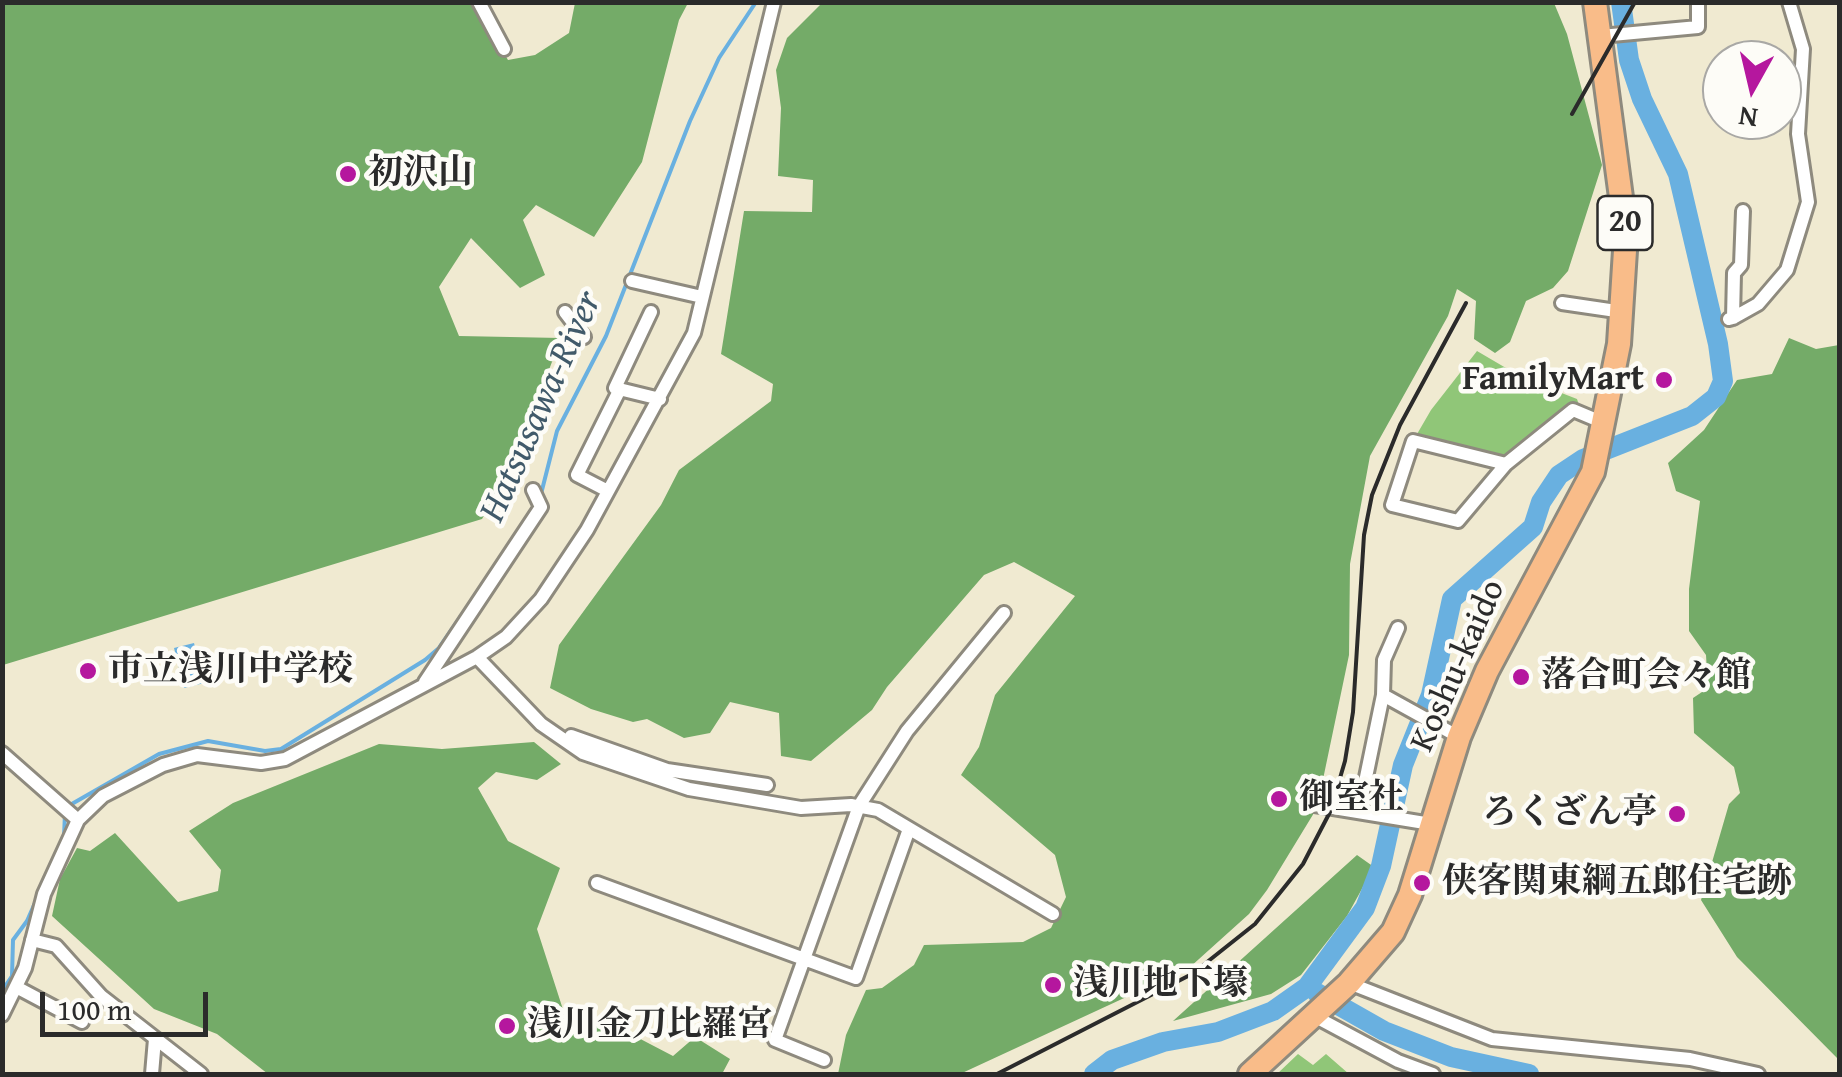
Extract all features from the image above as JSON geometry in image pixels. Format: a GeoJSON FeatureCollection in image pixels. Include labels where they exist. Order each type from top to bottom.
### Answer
{"type":"FeatureCollection","features":[{"type":"Feature","properties":{"kind":"highway","name":"20"},"geometry":{"type":"LineString","coordinates":[[1596,2],[1606,35],[1623,202],[1623,312],[1602,433]]}},
{"type":"Feature","properties":{"kind":"highway","name":"Koshu-kaido"},"geometry":{"type":"LineString","coordinates":[[1250,1074],[1378,952],[1400,918],[1421,821],[1487,671],[1593,472],[1602,433]]}},
{"type":"Feature","properties":{"kind":"street"},"geometry":{"type":"LineString","coordinates":[[479,2],[504,49]]}},
{"type":"Feature","properties":{"kind":"street"},"geometry":{"type":"LineString","coordinates":[[2,1015],[18,988],[44,894],[77,818],[103,796],[184,758],[221,755],[261,763],[285,759],[424,682],[478,657],[506,637],[541,599],[608,491],[694,334],[774,2]]}},
{"type":"Feature","properties":{"kind":"street"},"geometry":{"type":"LineString","coordinates":[[1606,35],[1698,26],[1698,2]]}},
{"type":"Feature","properties":{"kind":"street"},"geometry":{"type":"LineString","coordinates":[[1743,211],[1730,319],[1758,304],[1787,270],[1808,202],[1798,134],[1803,48],[1789,2]]}},
{"type":"Feature","properties":{"kind":"street"},"geometry":{"type":"LineString","coordinates":[[632,281],[702,297]]}},
{"type":"Feature","properties":{"kind":"street"},"geometry":{"type":"LineString","coordinates":[[1562,303],[1623,312]]}},
{"type":"Feature","properties":{"kind":"street"},"geometry":{"type":"LineString","coordinates":[[565,312],[584,337]]}},
{"type":"Feature","properties":{"kind":"street"},"geometry":{"type":"LineString","coordinates":[[651,312],[614,388],[660,399]]}},
{"type":"Feature","properties":{"kind":"street"},"geometry":{"type":"LineString","coordinates":[[608,491],[577,475],[620,390]]}},
{"type":"Feature","properties":{"kind":"street"},"geometry":{"type":"LineString","coordinates":[[1506,464],[1413,441],[1392,505],[1458,521],[1506,464],[1574,410],[1602,433]]}},
{"type":"Feature","properties":{"kind":"street"},"geometry":{"type":"LineString","coordinates":[[424,682],[541,507],[533,490]]}},
{"type":"Feature","properties":{"kind":"street"},"geometry":{"type":"LineString","coordinates":[[824,1060],[775,1040],[859,806],[907,731],[1004,613]]}},
{"type":"Feature","properties":{"kind":"street"},"geometry":{"type":"LineString","coordinates":[[1358,811],[1383,695],[1384,660],[1398,628]]}},
{"type":"Feature","properties":{"kind":"street"},"geometry":{"type":"LineString","coordinates":[[478,657],[541,724],[583,753],[689,788],[800,808],[859,806],[878,810],[1054,914]]}},
{"type":"Feature","properties":{"kind":"street"},"geometry":{"type":"LineString","coordinates":[[1383,695],[1460,738]]}},
{"type":"Feature","properties":{"kind":"street"},"geometry":{"type":"LineString","coordinates":[[524,705],[582,742],[684,774],[767,785]]}},
{"type":"Feature","properties":{"kind":"street"},"geometry":{"type":"LineString","coordinates":[[2,753],[77,818]]}},
{"type":"Feature","properties":{"kind":"street"},"geometry":{"type":"LineString","coordinates":[[1315,805],[1421,821]]}},
{"type":"Feature","properties":{"kind":"street"},"geometry":{"type":"LineString","coordinates":[[597,883],[856,978],[909,830]]}},
{"type":"Feature","properties":{"kind":"street"},"geometry":{"type":"LineString","coordinates":[[32,940],[56,946],[100,996],[201,1074]]}},
{"type":"Feature","properties":{"kind":"street"},"geometry":{"type":"LineString","coordinates":[[1346,985],[1492,1040],[1690,1059],[1758,1074]]}},
{"type":"Feature","properties":{"kind":"street"},"geometry":{"type":"LineString","coordinates":[[18,988],[82,1022]]}},
{"type":"Feature","properties":{"kind":"street"},"geometry":{"type":"LineString","coordinates":[[1316,1014],[1398,1061],[1433,1074]]}},
{"type":"Feature","properties":{"kind":"street"},"geometry":{"type":"LineString","coordinates":[[152,1074],[155,1039]]}},
{"type":"Feature","properties":{"kind":"green space"},"geometry":{"type":"Polygon","coordinates":[[[3,3],[475,3],[508,60],[535,55],[569,33],[575,3],[688,3],[679,20],[642,162],[594,237],[536,205],[523,220],[545,275],[520,288],[471,238],[439,287],[459,336],[561,338],[510,473],[482,519],[3,665],[3,3]]]}},
{"type":"Feature","properties":{"kind":"green space"},"geometry":{"type":"Polygon","coordinates":[[[822,3],[1554,3],[1567,34],[1602,165],[1568,271],[1553,288],[1526,301],[1510,342],[1495,353],[1474,339],[1476,301],[1457,289],[1448,316],[1370,456],[1350,564],[1349,655],[1317,808],[1267,890],[1249,914],[1189,968],[960,1074],[838,1074],[846,1035],[866,990],[882,988],[914,965],[924,945],[1023,942],[1051,928],[1066,897],[1055,855],[961,775],[979,747],[995,695],[1075,596],[1014,562],[984,575],[887,687],[872,710],[811,761],[781,756],[779,713],[730,702],[710,733],[684,738],[647,719],[633,722],[591,709],[550,688],[559,645],[661,505],[679,470],[771,401],[773,384],[721,354],[744,211],[812,212],[813,180],[778,176],[781,108],[776,70],[787,38],[822,3]]]}},
{"type":"Feature","properties":{"kind":"green space"},"geometry":{"type":"Polygon","coordinates":[[[1789,338],[1816,349],[1839,345],[1839,1060],[1737,957],[1701,900],[1729,804],[1740,793],[1734,767],[1694,733],[1693,698],[1708,688],[1706,655],[1689,631],[1689,589],[1700,501],[1676,491],[1668,463],[1704,430],[1737,380],[1772,374],[1789,338]]]}},
{"type":"Feature","properties":{"kind":"green space"},"geometry":{"type":"Polygon","coordinates":[[[1477,351],[1523,378],[1577,399],[1581,411],[1506,464],[1413,441],[1431,410],[1477,351]]]}},
{"type":"Feature","properties":{"kind":"green space"},"geometry":{"type":"Polygon","coordinates":[[[534,742],[561,764],[537,780],[496,772],[478,788],[508,841],[560,868],[537,929],[568,1025],[604,1020],[673,1056],[695,1037],[730,1059],[722,1074],[268,1074],[217,1034],[154,1009],[52,916],[60,879],[77,848],[90,851],[115,833],[178,902],[218,891],[221,870],[189,831],[233,803],[379,744],[442,749],[534,742]]]}},
{"type":"Feature","properties":{"kind":"green space"},"geometry":{"type":"Polygon","coordinates":[[[1357,855],[1374,867],[1347,916],[1301,975],[1271,994],[1173,1021],[1357,855]]]}},
{"type":"Feature","properties":{"kind":"green space"},"geometry":{"type":"Polygon","coordinates":[[[1298,1054],[1313,1065],[1326,1054],[1349,1074],[1277,1074],[1298,1054]]]}},
{"type":"Feature","properties":{"kind":"water"},"geometry":{"type":"Polygon","coordinates":[[[194,643],[204,683],[184,688],[174,648],[194,643]]]}},
{"type":"Feature","properties":{"kind":"waterway","name":"Hatsusawa-River"},"geometry":{"type":"LineString","coordinates":[[541,494],[557,431],[606,336],[690,121],[719,58],[756,2]]}},
{"type":"Feature","properties":{"kind":"waterway"},"geometry":{"type":"LineString","coordinates":[[1094,1074],[1112,1060],[1163,1042],[1218,1032],[1273,1011],[1307,987],[1365,908],[1381,866],[1403,765],[1431,695],[1452,599],[1533,527],[1541,502],[1559,475],[1583,459],[1692,416],[1716,397],[1723,381],[1718,344],[1678,174],[1642,99],[1629,60],[1621,2]]}},
{"type":"Feature","properties":{"kind":"waterway","name":"Hatsusawa-River"},"geometry":{"type":"LineString","coordinates":[[70,805],[159,754],[208,741],[265,751],[281,749],[425,660],[439,648],[479,590]]}},
{"type":"Feature","properties":{"kind":"waterway","name":"Hatsusawa-River"},"geometry":{"type":"LineString","coordinates":[[2,991],[12,976],[13,940],[27,921],[64,837],[65,813]]}},
{"type":"Feature","properties":{"kind":"waterway"},"geometry":{"type":"LineString","coordinates":[[1317,993],[1384,1031],[1451,1057],[1529,1074]]}},
{"type":"Feature","properties":{"kind":"railway"},"geometry":{"type":"LineString","coordinates":[[1572,114],[1635,2]]}},
{"type":"Feature","properties":{"kind":"railway"},"geometry":{"type":"LineString","coordinates":[[997,1074],[1192,974],[1255,924],[1303,864],[1330,812],[1345,761],[1353,712],[1364,535],[1372,495],[1400,425],[1466,303]]}},
{"type":"Feature","properties":{"kind":"place","name":"初沢山"},"geometry":{"type":"Point","coordinates":[348,174]}},
{"type":"Feature","properties":{"kind":"place","name":"FamilyMart"},"geometry":{"type":"Point","coordinates":[1664,380]}},
{"type":"Feature","properties":{"kind":"place","name":"市立浅川中学校"},"geometry":{"type":"Point","coordinates":[88,671]}},
{"type":"Feature","properties":{"kind":"place","name":"落合町会々館"},"geometry":{"type":"Point","coordinates":[1521,677]}},
{"type":"Feature","properties":{"kind":"place","name":"御室社"},"geometry":{"type":"Point","coordinates":[1279,799]}},
{"type":"Feature","properties":{"kind":"place","name":"ろくざん亭"},"geometry":{"type":"Point","coordinates":[1677,814]}},
{"type":"Feature","properties":{"kind":"place","name":"侠客関東綱五郎住宅跡"},"geometry":{"type":"Point","coordinates":[1422,883]}},
{"type":"Feature","properties":{"kind":"place","name":"浅川地下壕"},"geometry":{"type":"Point","coordinates":[1053,985]}},
{"type":"Feature","properties":{"kind":"place","name":"浅川金刀比羅宮"},"geometry":{"type":"Point","coordinates":[507,1026]}}]}
